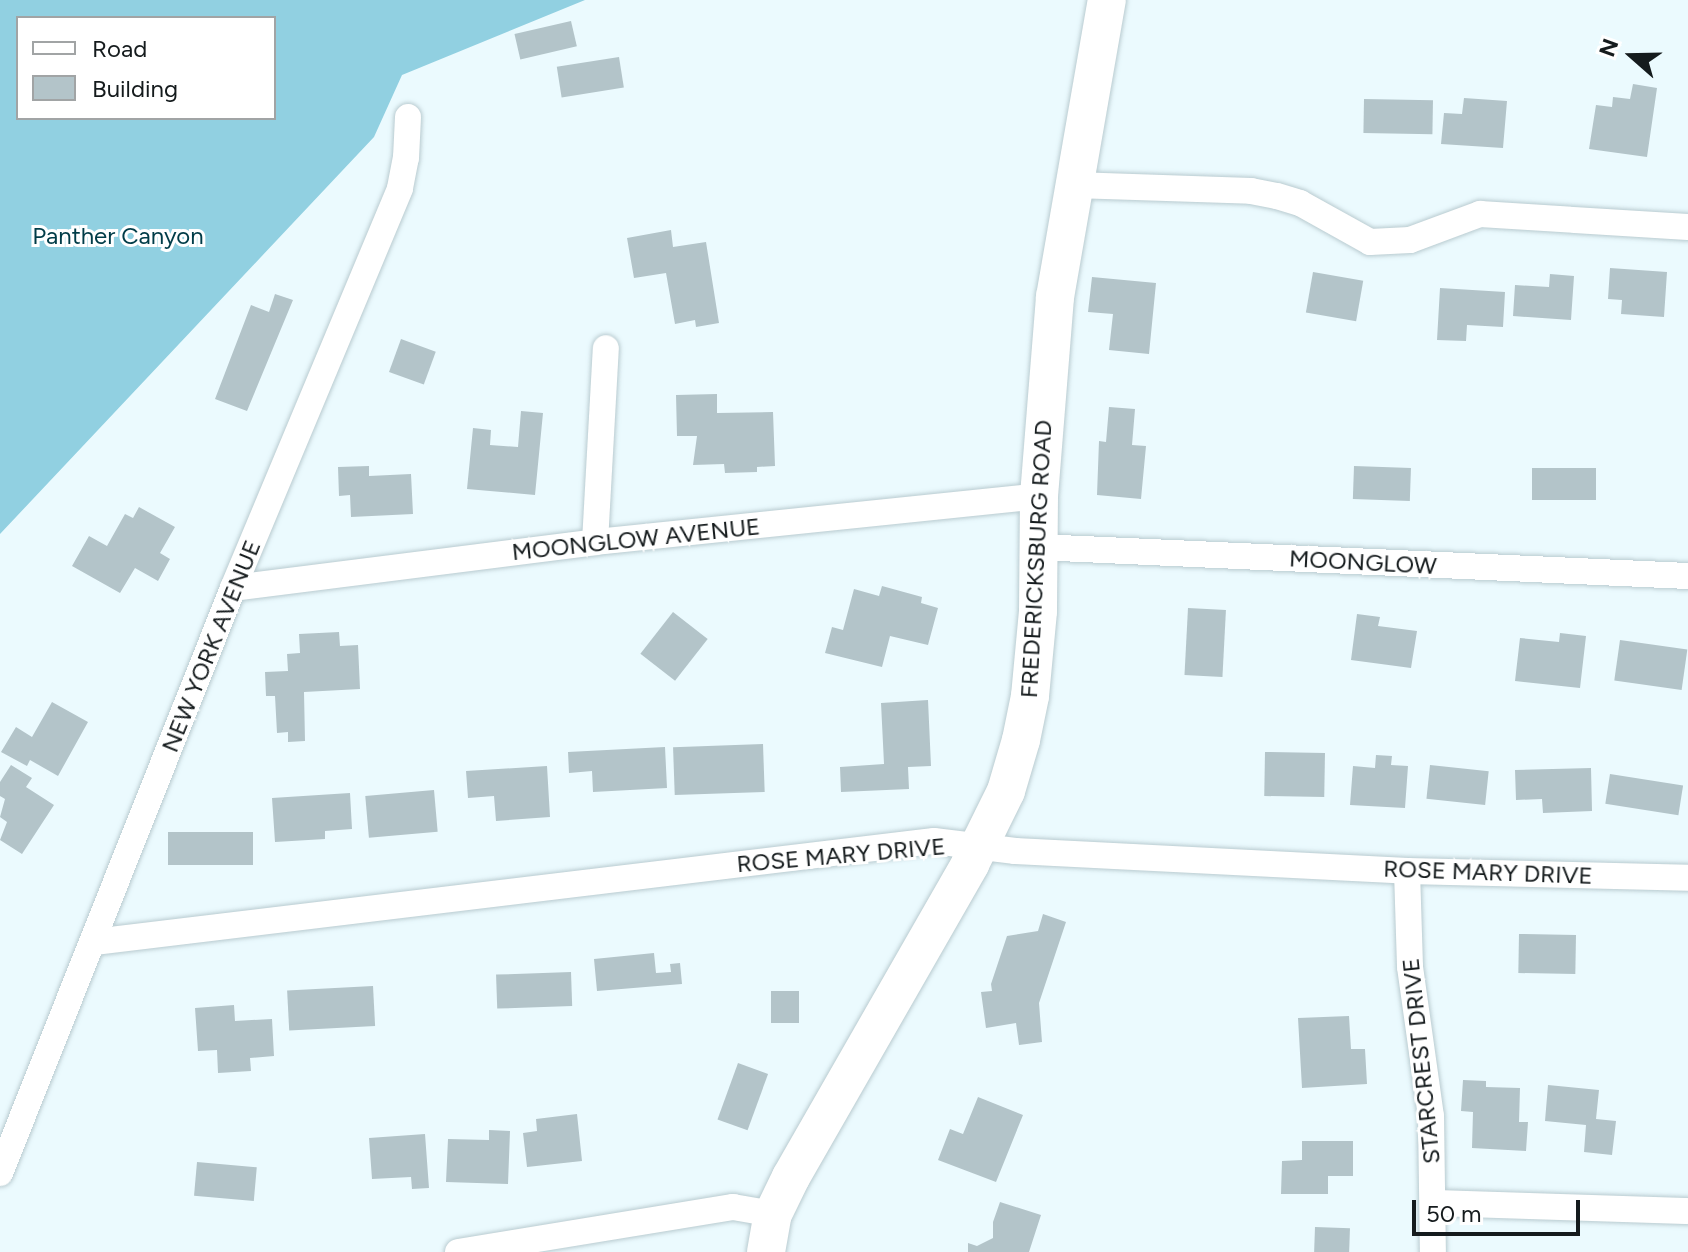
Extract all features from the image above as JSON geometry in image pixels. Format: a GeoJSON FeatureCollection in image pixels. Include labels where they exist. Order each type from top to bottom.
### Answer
{"type":"FeatureCollection","features":[{"type":"Feature","properties":{"kind":"street","name":"FREDERICKSBURG ROAD"},"geometry":{"type":"LineString","coordinates":[[766,1252],[773,1214],[846,1076],[978,847],[1006,791],[1021,740],[1030,696],[1038,611],[1039,496],[1055,297],[1107,0]]}},
{"type":"Feature","properties":{"kind":"street","name":"NEW YORK AVENUE"},"geometry":{"type":"LineString","coordinates":[[0,1173],[233,588],[400,188],[406,158],[408,117]]}},
{"type":"Feature","properties":{"kind":"street"},"geometry":{"type":"LineString","coordinates":[[1074,185],[1251,191],[1277,196],[1300,203],[1370,242],[1410,240],[1480,214],[1688,227]]}},
{"type":"Feature","properties":{"kind":"street"},"geometry":{"type":"LineString","coordinates":[[595,542],[606,348]]}},
{"type":"Feature","properties":{"kind":"street","name":"MOONGLOW AVENUE"},"geometry":{"type":"LineString","coordinates":[[233,588],[595,542],[1039,496]]}},
{"type":"Feature","properties":{"kind":"street","name":"MOONGLOW"},"geometry":{"type":"LineString","coordinates":[[1037,547],[1688,576]]}},
{"type":"Feature","properties":{"kind":"street","name":"ROSE MARY DRIVE"},"geometry":{"type":"LineString","coordinates":[[94,942],[934,841],[978,847],[1407,871],[1688,878]]}},
{"type":"Feature","properties":{"kind":"street","name":"STARCREST DRIVE"},"geometry":{"type":"LineString","coordinates":[[1407,871],[1410,967],[1428,1079],[1433,1252]]}},
{"type":"Feature","properties":{"kind":"street"},"geometry":{"type":"LineString","coordinates":[[1433,1203],[1688,1211]]}},
{"type":"Feature","properties":{"kind":"street"},"geometry":{"type":"LineString","coordinates":[[458,1252],[733,1207],[773,1214]]}},
{"type":"Feature","properties":{"kind":"green space","name":"Panther Canyon"},"geometry":{"type":"Polygon","coordinates":[[[0,0],[585,0],[402,75],[374,137],[0,534],[0,0]]]}},
{"type":"Feature","properties":{"kind":"building"},"geometry":{"type":"Polygon","coordinates":[[[571,21],[577,46],[520,59],[514,34],[571,21]]]}},
{"type":"Feature","properties":{"kind":"building"},"geometry":{"type":"Polygon","coordinates":[[[619,57],[624,88],[562,97],[557,67],[619,57]]]}},
{"type":"Feature","properties":{"kind":"building"},"geometry":{"type":"Polygon","coordinates":[[[1633,84],[1657,88],[1647,157],[1589,149],[1596,105],[1612,107],[1613,97],[1630,99],[1633,84]]]}},
{"type":"Feature","properties":{"kind":"building"},"geometry":{"type":"Polygon","coordinates":[[[1464,98],[1507,101],[1503,148],[1441,144],[1444,113],[1462,114],[1464,98]]]}},
{"type":"Feature","properties":{"kind":"building"},"geometry":{"type":"Polygon","coordinates":[[[1364,99],[1433,100],[1432,134],[1363,133],[1364,99]]]}},
{"type":"Feature","properties":{"kind":"building"},"geometry":{"type":"Polygon","coordinates":[[[671,230],[673,247],[706,242],[719,323],[696,327],[695,320],[675,324],[666,273],[634,278],[627,238],[671,230]]]}},
{"type":"Feature","properties":{"kind":"building"},"geometry":{"type":"Polygon","coordinates":[[[1610,268],[1667,272],[1664,317],[1621,314],[1622,300],[1608,299],[1610,268]]]}},
{"type":"Feature","properties":{"kind":"building"},"geometry":{"type":"Polygon","coordinates":[[[1313,272],[1363,281],[1356,321],[1306,312],[1313,272]]]}},
{"type":"Feature","properties":{"kind":"building"},"geometry":{"type":"Polygon","coordinates":[[[1550,274],[1574,276],[1571,320],[1513,316],[1515,285],[1549,287],[1550,274]]]}},
{"type":"Feature","properties":{"kind":"building"},"geometry":{"type":"Polygon","coordinates":[[[1092,277],[1156,283],[1149,354],[1109,350],[1113,314],[1088,312],[1092,277]]]}},
{"type":"Feature","properties":{"kind":"building"},"geometry":{"type":"Polygon","coordinates":[[[1440,288],[1505,292],[1503,327],[1467,325],[1466,341],[1437,340],[1440,288]]]}},
{"type":"Feature","properties":{"kind":"building"},"geometry":{"type":"Polygon","coordinates":[[[275,294],[293,300],[247,411],[215,399],[251,305],[269,312],[275,294]]]}},
{"type":"Feature","properties":{"kind":"building"},"geometry":{"type":"Polygon","coordinates":[[[401,339],[436,352],[424,385],[389,372],[401,339]]]}},
{"type":"Feature","properties":{"kind":"building"},"geometry":{"type":"Polygon","coordinates":[[[717,394],[717,413],[773,412],[775,466],[757,467],[757,472],[725,473],[724,464],[693,465],[697,436],[677,436],[676,395],[717,394]]]}},
{"type":"Feature","properties":{"kind":"building"},"geometry":{"type":"Polygon","coordinates":[[[1109,407],[1135,409],[1132,445],[1146,446],[1141,499],[1097,495],[1099,441],[1106,442],[1109,407]]]}},
{"type":"Feature","properties":{"kind":"building"},"geometry":{"type":"Polygon","coordinates":[[[521,411],[543,413],[535,495],[467,489],[473,428],[491,430],[490,445],[518,447],[521,411]]]}},
{"type":"Feature","properties":{"kind":"building"},"geometry":{"type":"Polygon","coordinates":[[[369,466],[369,476],[411,474],[413,514],[351,517],[350,495],[339,496],[338,467],[369,466]]]}},
{"type":"Feature","properties":{"kind":"building"},"geometry":{"type":"Polygon","coordinates":[[[1354,466],[1411,468],[1410,501],[1353,499],[1354,466]]]}},
{"type":"Feature","properties":{"kind":"building"},"geometry":{"type":"Polygon","coordinates":[[[1532,468],[1596,468],[1596,500],[1532,500],[1532,468]]]}},
{"type":"Feature","properties":{"kind":"building"},"geometry":{"type":"Polygon","coordinates":[[[139,507],[175,527],[160,553],[170,559],[158,581],[135,568],[120,593],[72,566],[89,536],[107,546],[125,514],[133,518],[139,507]]]}},
{"type":"Feature","properties":{"kind":"building"},"geometry":{"type":"Polygon","coordinates":[[[882,586],[922,597],[921,603],[938,608],[928,645],[890,636],[882,667],[825,653],[832,627],[843,630],[854,589],[879,596],[882,586]]]}},
{"type":"Feature","properties":{"kind":"building"},"geometry":{"type":"Polygon","coordinates":[[[1188,608],[1226,610],[1222,677],[1184,675],[1188,608]]]}},
{"type":"Feature","properties":{"kind":"building"},"geometry":{"type":"Polygon","coordinates":[[[673,612],[708,639],[675,681],[640,654],[673,612]]]}},
{"type":"Feature","properties":{"kind":"building"},"geometry":{"type":"Polygon","coordinates":[[[1357,614],[1380,617],[1378,626],[1417,631],[1411,668],[1351,660],[1357,614]]]}},
{"type":"Feature","properties":{"kind":"building"},"geometry":{"type":"Polygon","coordinates":[[[339,632],[340,646],[358,645],[360,689],[304,692],[305,741],[288,742],[288,732],[277,733],[275,696],[266,696],[265,672],[288,671],[287,654],[300,653],[299,634],[339,632]]]}},
{"type":"Feature","properties":{"kind":"building"},"geometry":{"type":"Polygon","coordinates":[[[1560,633],[1586,636],[1580,688],[1515,681],[1520,638],[1559,642],[1560,633]]]}},
{"type":"Feature","properties":{"kind":"building"},"geometry":{"type":"Polygon","coordinates":[[[1620,640],[1687,649],[1682,690],[1614,681],[1620,640]]]}},
{"type":"Feature","properties":{"kind":"building"},"geometry":{"type":"Polygon","coordinates":[[[928,700],[931,766],[908,767],[909,789],[841,792],[840,767],[884,764],[881,703],[928,700]]]}},
{"type":"Feature","properties":{"kind":"building"},"geometry":{"type":"Polygon","coordinates":[[[52,702],[88,722],[58,776],[30,760],[27,766],[1,752],[16,727],[32,737],[52,702]]]}},
{"type":"Feature","properties":{"kind":"building"},"geometry":{"type":"Polygon","coordinates":[[[763,744],[765,792],[675,795],[673,747],[763,744]]]}},
{"type":"Feature","properties":{"kind":"building"},"geometry":{"type":"Polygon","coordinates":[[[665,747],[667,788],[593,792],[592,771],[569,773],[568,752],[665,747]]]}},
{"type":"Feature","properties":{"kind":"building"},"geometry":{"type":"Polygon","coordinates":[[[1265,752],[1325,753],[1324,797],[1264,796],[1265,752]]]}},
{"type":"Feature","properties":{"kind":"building"},"geometry":{"type":"Polygon","coordinates":[[[1376,755],[1392,756],[1391,765],[1408,766],[1405,808],[1350,805],[1353,766],[1375,768],[1376,755]]]}},
{"type":"Feature","properties":{"kind":"building"},"geometry":{"type":"Polygon","coordinates":[[[11,765],[32,778],[26,787],[54,805],[22,854],[0,840],[7,822],[0,817],[5,799],[0,796],[0,782],[11,765]]]}},
{"type":"Feature","properties":{"kind":"building"},"geometry":{"type":"Polygon","coordinates":[[[1430,765],[1489,771],[1485,805],[1426,799],[1430,765]]]}},
{"type":"Feature","properties":{"kind":"building"},"geometry":{"type":"Polygon","coordinates":[[[547,766],[550,817],[496,821],[494,796],[468,798],[466,771],[547,766]]]}},
{"type":"Feature","properties":{"kind":"building"},"geometry":{"type":"Polygon","coordinates":[[[1591,768],[1592,811],[1543,813],[1542,799],[1516,800],[1515,770],[1591,768]]]}},
{"type":"Feature","properties":{"kind":"building"},"geometry":{"type":"Polygon","coordinates":[[[1610,774],[1683,786],[1678,815],[1605,804],[1610,774]]]}},
{"type":"Feature","properties":{"kind":"building"},"geometry":{"type":"Polygon","coordinates":[[[434,790],[438,832],[369,838],[365,796],[434,790]]]}},
{"type":"Feature","properties":{"kind":"building"},"geometry":{"type":"Polygon","coordinates":[[[350,793],[352,829],[325,831],[325,839],[275,842],[272,798],[350,793]]]}},
{"type":"Feature","properties":{"kind":"building"},"geometry":{"type":"Polygon","coordinates":[[[168,832],[253,832],[253,865],[168,865],[168,832]]]}},
{"type":"Feature","properties":{"kind":"building"},"geometry":{"type":"Polygon","coordinates":[[[1043,914],[1066,922],[1039,1003],[1042,1042],[1019,1045],[1016,1023],[986,1028],[981,992],[992,991],[991,984],[1007,936],[1038,931],[1043,914]]]}},
{"type":"Feature","properties":{"kind":"building"},"geometry":{"type":"Polygon","coordinates":[[[1519,934],[1576,935],[1575,974],[1518,973],[1519,934]]]}},
{"type":"Feature","properties":{"kind":"building"},"geometry":{"type":"Polygon","coordinates":[[[654,953],[656,973],[671,972],[670,964],[680,963],[682,984],[597,991],[594,959],[654,953]]]}},
{"type":"Feature","properties":{"kind":"building"},"geometry":{"type":"Polygon","coordinates":[[[571,972],[572,1006],[497,1009],[496,975],[571,972]]]}},
{"type":"Feature","properties":{"kind":"building"},"geometry":{"type":"Polygon","coordinates":[[[373,986],[375,1026],[289,1030],[287,991],[373,986]]]}},
{"type":"Feature","properties":{"kind":"building"},"geometry":{"type":"Polygon","coordinates":[[[771,991],[799,991],[799,1023],[771,1023],[771,991]]]}},
{"type":"Feature","properties":{"kind":"building"},"geometry":{"type":"Polygon","coordinates":[[[234,1005],[235,1021],[272,1019],[274,1056],[250,1058],[251,1071],[218,1073],[217,1050],[198,1051],[195,1008],[234,1005]]]}},
{"type":"Feature","properties":{"kind":"building"},"geometry":{"type":"Polygon","coordinates":[[[1349,1016],[1351,1049],[1365,1049],[1367,1084],[1302,1088],[1298,1018],[1349,1016]]]}},
{"type":"Feature","properties":{"kind":"building"},"geometry":{"type":"Polygon","coordinates":[[[738,1063],[768,1074],[748,1130],[717,1119],[738,1063]]]}},
{"type":"Feature","properties":{"kind":"building"},"geometry":{"type":"Polygon","coordinates":[[[1463,1080],[1486,1081],[1486,1087],[1520,1088],[1519,1122],[1528,1122],[1526,1151],[1472,1148],[1473,1112],[1461,1111],[1463,1080]]]}},
{"type":"Feature","properties":{"kind":"building"},"geometry":{"type":"Polygon","coordinates":[[[1548,1085],[1599,1090],[1596,1119],[1616,1121],[1612,1155],[1584,1152],[1586,1125],[1545,1121],[1548,1085]]]}},
{"type":"Feature","properties":{"kind":"building"},"geometry":{"type":"Polygon","coordinates":[[[978,1097],[1023,1115],[996,1182],[938,1160],[950,1129],[963,1134],[978,1097]]]}},
{"type":"Feature","properties":{"kind":"building"},"geometry":{"type":"Polygon","coordinates":[[[577,1114],[582,1161],[527,1167],[523,1133],[537,1131],[536,1119],[577,1114]]]}},
{"type":"Feature","properties":{"kind":"building"},"geometry":{"type":"Polygon","coordinates":[[[489,1130],[510,1131],[508,1184],[446,1182],[448,1139],[489,1140],[489,1130]]]}},
{"type":"Feature","properties":{"kind":"building"},"geometry":{"type":"Polygon","coordinates":[[[425,1134],[429,1188],[412,1189],[411,1177],[372,1179],[369,1138],[425,1134]]]}},
{"type":"Feature","properties":{"kind":"building"},"geometry":{"type":"Polygon","coordinates":[[[1302,1141],[1353,1141],[1353,1176],[1328,1176],[1328,1194],[1281,1194],[1282,1161],[1302,1160],[1302,1141]]]}},
{"type":"Feature","properties":{"kind":"building"},"geometry":{"type":"Polygon","coordinates":[[[197,1162],[257,1167],[254,1201],[194,1196],[197,1162]]]}},
{"type":"Feature","properties":{"kind":"building"},"geometry":{"type":"Polygon","coordinates":[[[1000,1202],[1041,1215],[1029,1252],[968,1252],[968,1243],[977,1246],[993,1238],[993,1222],[1000,1202]]]}},
{"type":"Feature","properties":{"kind":"building"},"geometry":{"type":"Polygon","coordinates":[[[1315,1227],[1350,1228],[1349,1252],[1314,1252],[1315,1227]]]}}]}
